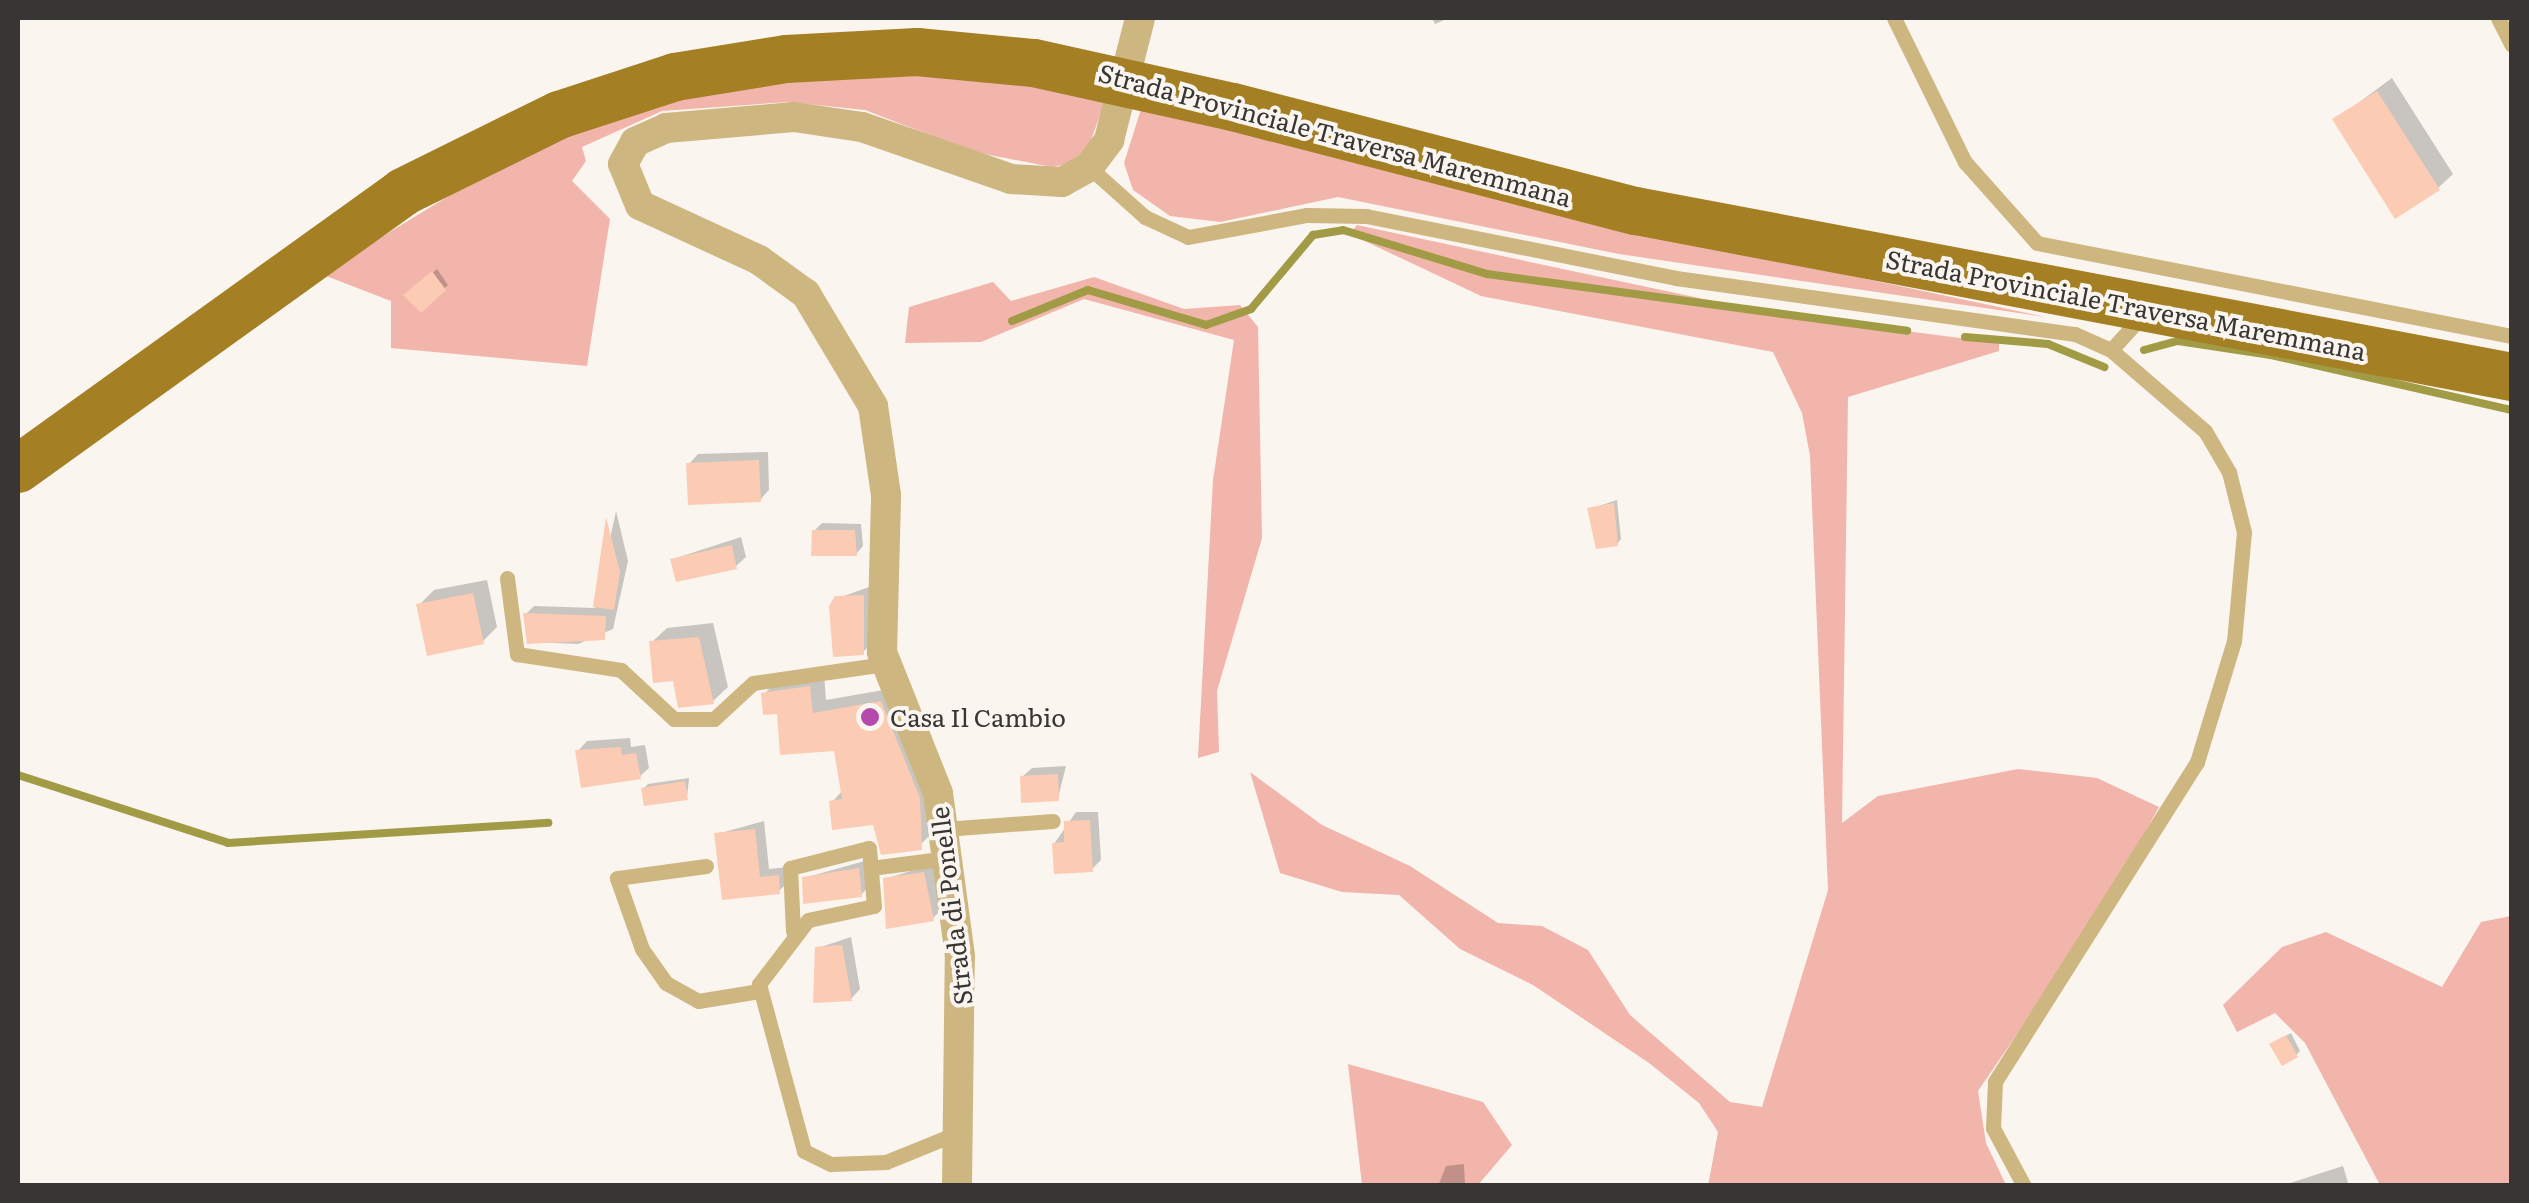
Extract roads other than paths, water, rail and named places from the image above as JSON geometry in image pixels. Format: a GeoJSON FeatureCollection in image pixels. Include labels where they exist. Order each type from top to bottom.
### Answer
{"type":"FeatureCollection","features":[{"type":"Feature","properties":{"kind":"main road","name":"Strada Provinciale Traversa Maremmana"},"geometry":{"type":"LineString","coordinates":[[18,469],[403,192],[559,114],[674,77],[812,56],[1034,63],[1233,107],[1570,197],[2066,313],[2148,309],[2512,377]]}},
{"type":"Feature","properties":{"kind":"street"},"geometry":{"type":"LineString","coordinates":[[1090,167],[1118,115],[1140,18]]}},
{"type":"Feature","properties":{"kind":"street","name":"Strada di Ponelle"},"geometry":{"type":"LineString","coordinates":[[957,1186],[964,1006],[946,843],[935,782],[885,664],[886,484],[859,374],[787,277],[632,198],[626,152],[684,123],[794,117],[862,127],[1025,182],[1062,182],[1090,167]]}},
{"type":"Feature","properties":{"kind":"lane"},"geometry":{"type":"LineString","coordinates":[[1894,18],[1965,162],[2037,243],[2512,336]]}},
{"type":"Feature","properties":{"kind":"lane"},"geometry":{"type":"LineString","coordinates":[[2498,18],[2512,45]]}},
{"type":"Feature","properties":{"kind":"lane"},"geometry":{"type":"LineString","coordinates":[[1090,167],[1145,217],[1188,237],[1307,216],[1366,216],[1676,278],[2066,313],[2219,449],[2242,518],[2243,587],[2197,762],[1994,1082],[1993,1128],[2024,1186]]}},
{"type":"Feature","properties":{"kind":"lane"},"geometry":{"type":"LineString","coordinates":[[2112,350],[2148,309]]}},
{"type":"Feature","properties":{"kind":"lane"},"geometry":{"type":"LineString","coordinates":[[508,578],[517,654],[621,670],[682,720],[714,719],[753,683],[885,664]]}},
{"type":"Feature","properties":{"kind":"lane"},"geometry":{"type":"LineString","coordinates":[[872,868],[946,843],[1053,821]]}},
{"type":"Feature","properties":{"kind":"lane"},"geometry":{"type":"LineString","coordinates":[[793,931],[874,906],[869,848],[793,864],[793,931],[758,990],[794,1134],[810,1156],[886,1162],[960,1132]]}},
{"type":"Feature","properties":{"kind":"lane"},"geometry":{"type":"LineString","coordinates":[[706,866],[617,878],[642,949],[666,983],[698,1002],[758,990]]}},
{"type":"Feature","properties":{"kind":"waterway"},"geometry":{"type":"LineString","coordinates":[[1012,321],[1088,290],[1206,325],[1251,309],[1313,235],[1343,230],[1487,274],[1907,331]]}},
{"type":"Feature","properties":{"kind":"waterway"},"geometry":{"type":"LineString","coordinates":[[1965,337],[2048,344],[2104,367]]}},
{"type":"Feature","properties":{"kind":"waterway"},"geometry":{"type":"LineString","coordinates":[[2144,350],[2178,341],[2271,355],[2512,410]]}},
{"type":"Feature","properties":{"kind":"waterway"},"geometry":{"type":"LineString","coordinates":[[18,775],[228,843],[548,823]]}},
{"type":"Feature","properties":{"kind":"place","name":"Casa Il Cambio"},"geometry":{"type":"Point","coordinates":[870,717]}}]}
